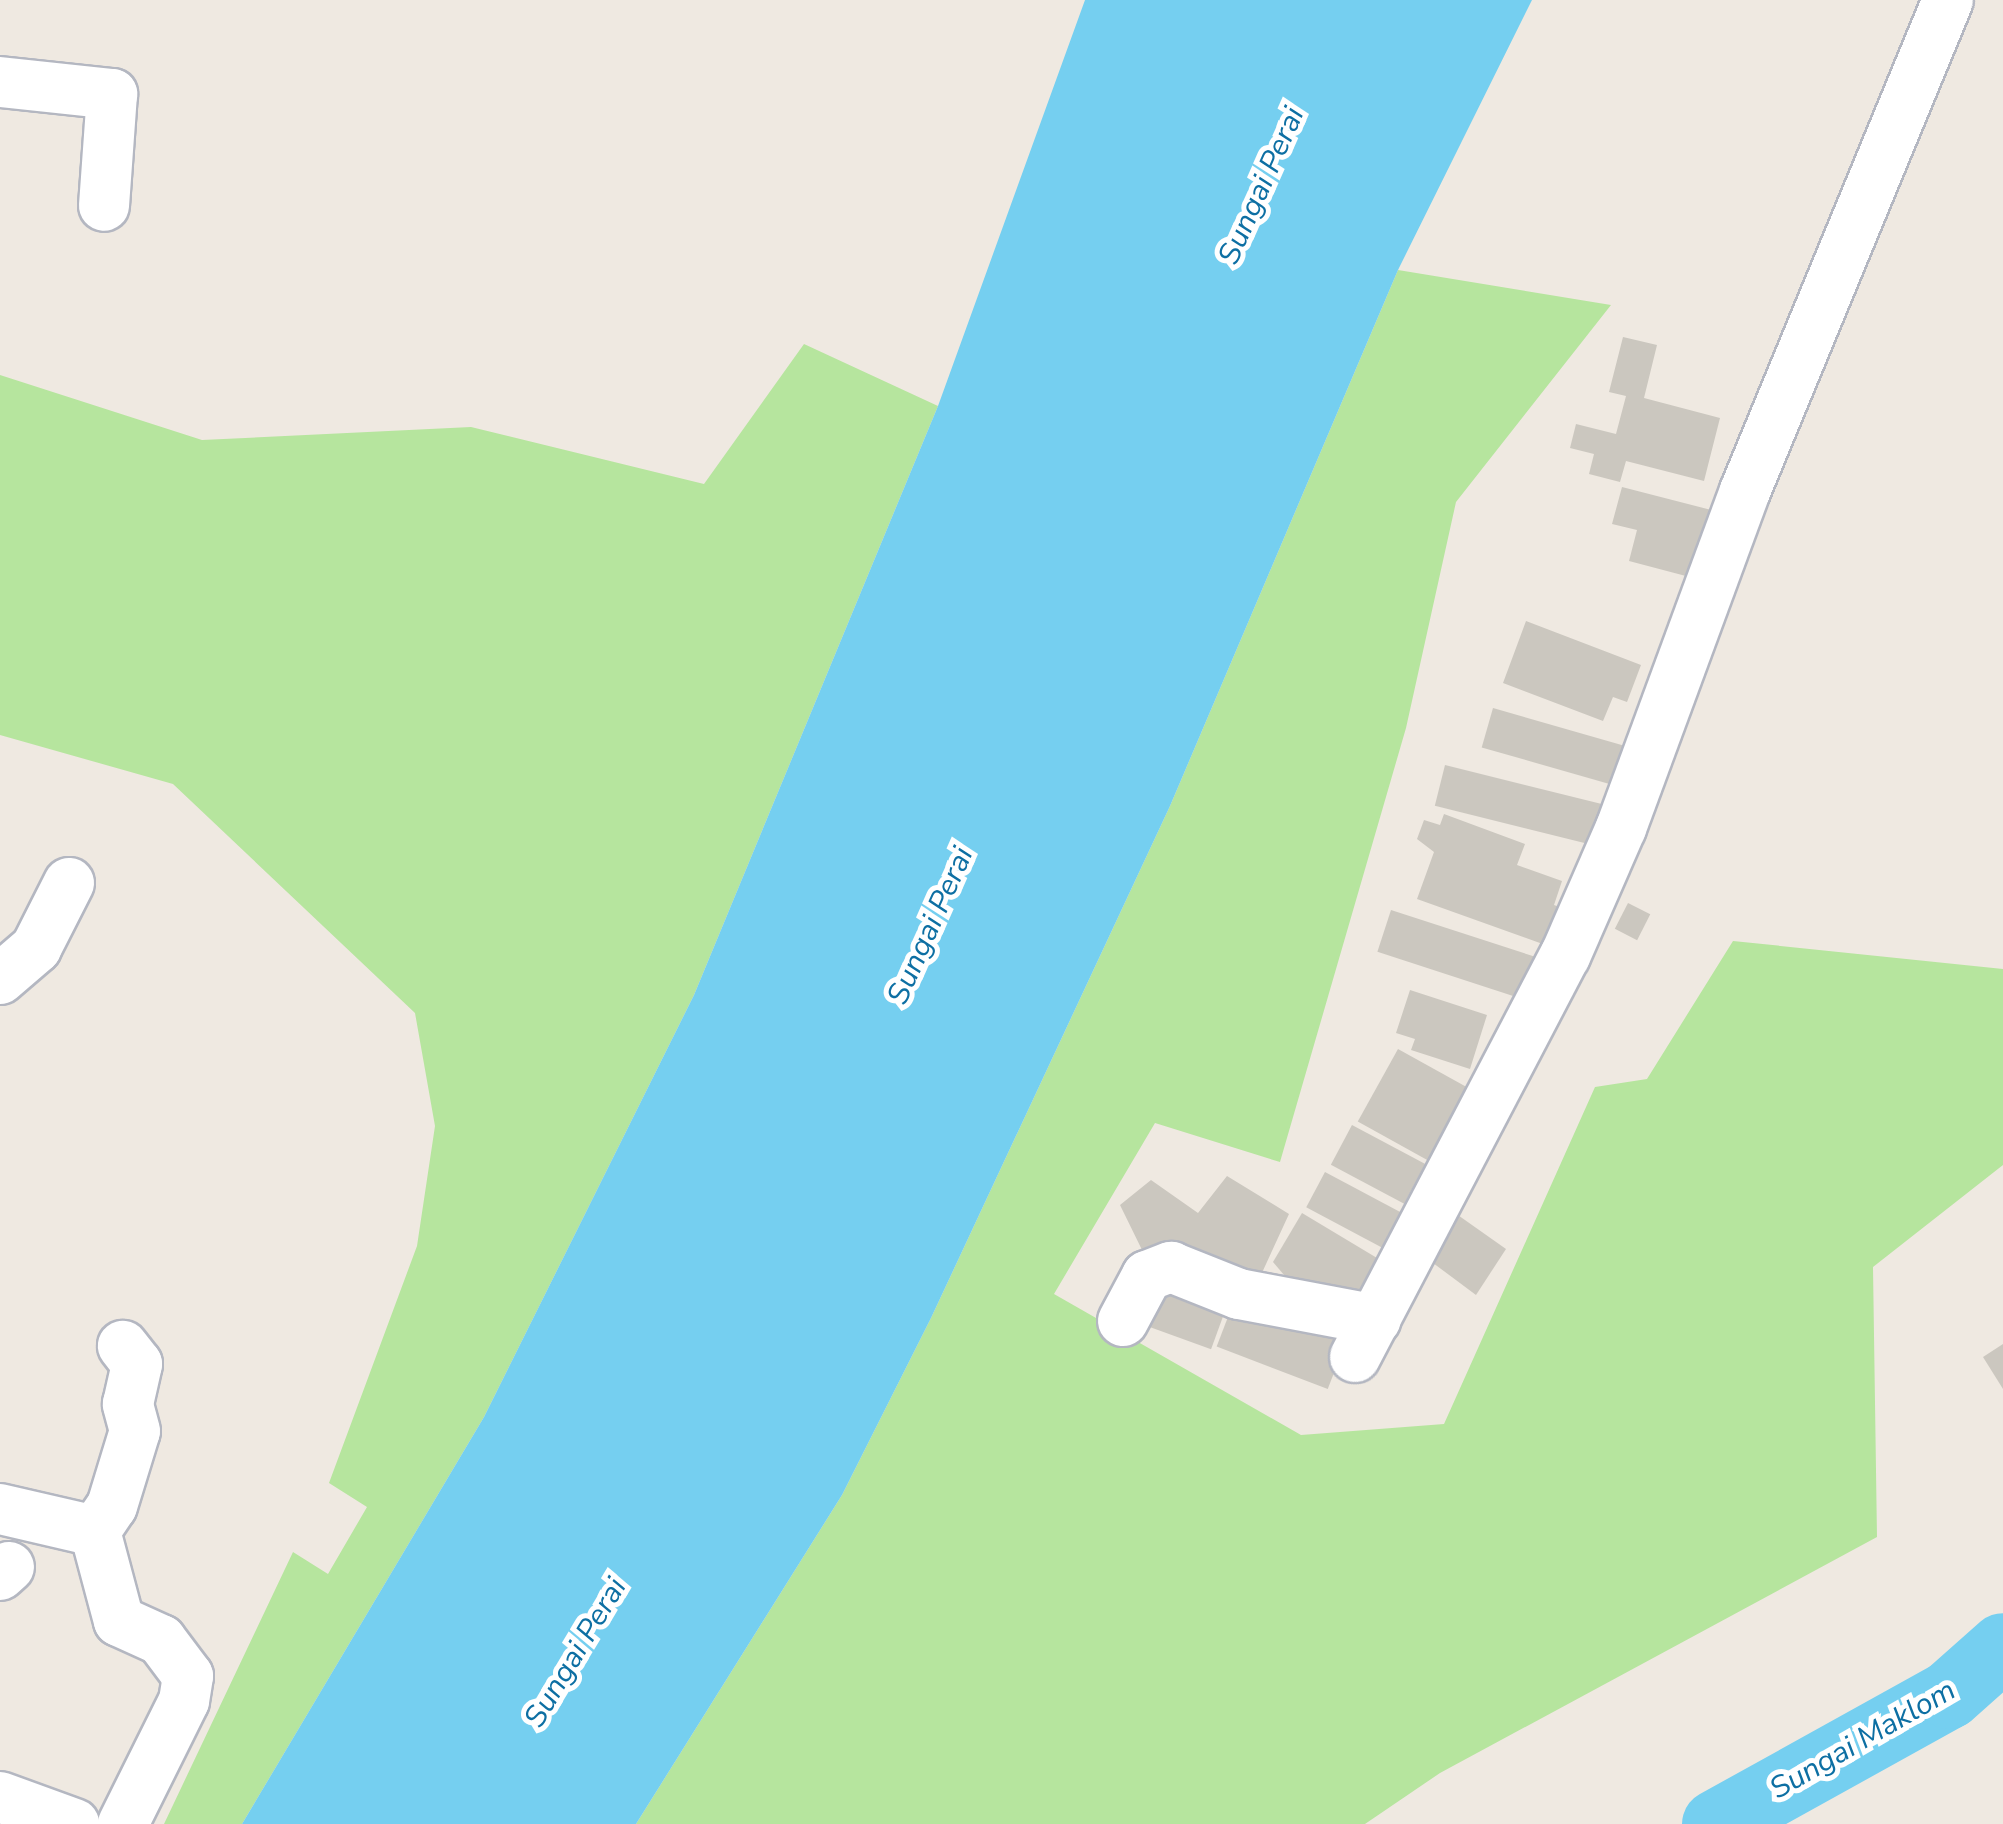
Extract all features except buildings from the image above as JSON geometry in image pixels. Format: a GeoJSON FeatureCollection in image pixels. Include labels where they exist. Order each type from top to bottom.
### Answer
{"type":"FeatureCollection","features":[{"type":"Feature","properties":{"kind":"street"},"geometry":{"type":"LineString","coordinates":[[1123,1321],[1147,1276],[1171,1267],[1366,1339],[1565,956],[1621,828],[1745,492],[1948,0]]}},
{"type":"Feature","properties":{"kind":"street"},"geometry":{"type":"LineString","coordinates":[[0,82],[112,94],[104,206]]}},
{"type":"Feature","properties":{"kind":"street"},"geometry":{"type":"LineString","coordinates":[[0,980],[36,948],[69,883]]}},
{"type":"Feature","properties":{"kind":"street"},"geometry":{"type":"LineString","coordinates":[[122,1346],[137,1364],[128,1404],[135,1431],[112,1506],[95,1532],[119,1622],[161,1640],[188,1676],[123,1824]]}},
{"type":"Feature","properties":{"kind":"street"},"geometry":{"type":"LineString","coordinates":[[0,1509],[95,1532]]}},
{"type":"Feature","properties":{"kind":"street"},"geometry":{"type":"LineString","coordinates":[[0,1797],[74,1824]]}},
{"type":"Feature","properties":{"kind":"green space"},"geometry":{"type":"Polygon","coordinates":[[[1398,270],[1611,305],[1456,502],[1406,728],[1280,1162],[1155,1123],[1054,1294],[1301,1435],[1444,1424],[1595,1087],[1647,1079],[1733,941],[2003,969],[2003,1165],[1873,1267],[1877,1537],[1440,1773],[1365,1824],[636,1824],[842,1495],[931,1318],[1170,806],[1398,270]]]}},
{"type":"Feature","properties":{"kind":"green space"},"geometry":{"type":"Polygon","coordinates":[[[804,344],[938,406],[694,995],[484,1417],[242,1824],[164,1824],[293,1552],[328,1574],[367,1507],[329,1483],[417,1246],[435,1126],[415,1013],[173,784],[0,735],[0,375],[202,440],[471,427],[704,484],[804,344]]]}},
{"type":"Feature","properties":{"kind":"water","name":"Sungai Perai"},"geometry":{"type":"Polygon","coordinates":[[[1085,0],[1532,0],[1398,270],[1170,806],[931,1318],[842,1495],[636,1824],[242,1824],[484,1417],[694,995],[938,406],[1085,0]]]}},
{"type":"Feature","properties":{"kind":"waterway","name":"Sungai Maklom"},"geometry":{"type":"LineString","coordinates":[[1716,1824],[1949,1695],[2003,1647]]}}]}
